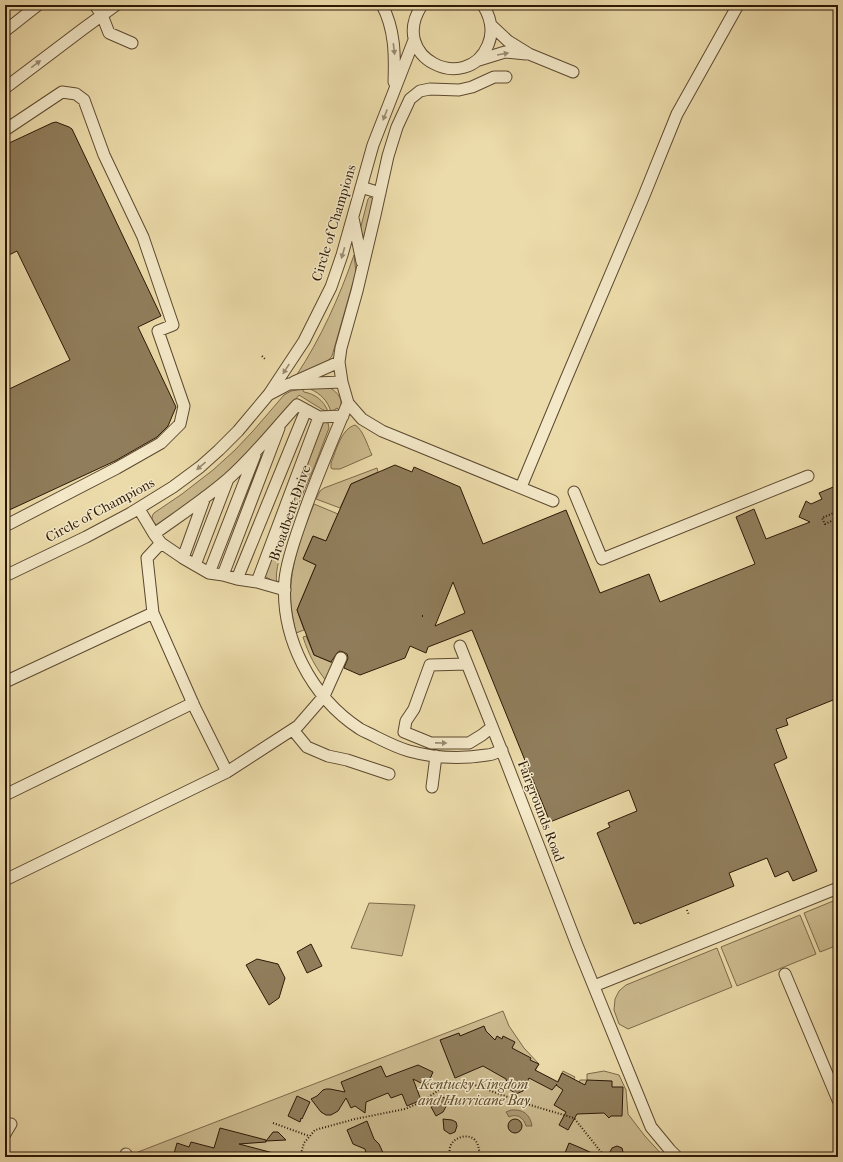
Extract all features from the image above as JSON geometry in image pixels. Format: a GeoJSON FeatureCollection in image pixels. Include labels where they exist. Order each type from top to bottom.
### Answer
{"type":"FeatureCollection","features":[{"type":"Feature","properties":{"kind":"street"},"geometry":{"type":"LineString","coordinates":[[5,31],[38,5]]}},
{"type":"Feature","properties":{"kind":"street"},"geometry":{"type":"LineString","coordinates":[[95,5],[102,15],[109,33],[132,43]]}},
{"type":"Feature","properties":{"kind":"street"},"geometry":{"type":"LineString","coordinates":[[5,88],[116,5]]}},
{"type":"Feature","properties":{"kind":"street"},"geometry":{"type":"LineString","coordinates":[[422,5],[416,14],[413,26],[414,40],[419,51],[428,61],[440,67],[453,69],[466,67],[477,60],[486,51],[491,39],[492,26],[489,14],[483,5]]}},
{"type":"Feature","properties":{"kind":"street"},"geometry":{"type":"LineString","coordinates":[[521,487],[677,114],[738,5]]}},
{"type":"Feature","properties":{"kind":"street"},"geometry":{"type":"LineString","coordinates":[[384,8],[391,27],[395,58],[394,90]]}},
{"type":"Feature","properties":{"kind":"street"},"geometry":{"type":"LineString","coordinates":[[492,26],[508,41],[529,54],[574,72]]}},
{"type":"Feature","properties":{"kind":"street","name":"Circle of Champions"},"geometry":{"type":"LineString","coordinates":[[5,576],[86,537],[164,494],[200,467],[238,431],[269,394],[304,341],[331,287],[342,255],[373,145],[414,40]]}},
{"type":"Feature","properties":{"kind":"street"},"geometry":{"type":"LineString","coordinates":[[477,60],[505,52],[529,54]]}},
{"type":"Feature","properties":{"kind":"street"},"geometry":{"type":"LineString","coordinates":[[506,77],[494,77],[472,87],[459,90],[430,89],[420,91],[410,99],[397,127],[388,156],[357,291],[341,348],[339,362],[342,382],[348,403],[362,419],[382,431],[553,501]]}},
{"type":"Feature","properties":{"kind":"street"},"geometry":{"type":"LineString","coordinates":[[5,130],[62,92],[76,94],[84,100],[104,155],[143,237],[173,325],[158,331],[184,406],[180,424],[161,443],[117,468],[5,526]]}},
{"type":"Feature","properties":{"kind":"street"},"geometry":{"type":"LineString","coordinates":[[361,187],[380,193]]}},
{"type":"Feature","properties":{"kind":"street"},"geometry":{"type":"LineString","coordinates":[[353,215],[362,266]]}},
{"type":"Feature","properties":{"kind":"street"},"geometry":{"type":"LineString","coordinates":[[269,394],[339,362]]}},
{"type":"Feature","properties":{"kind":"street"},"geometry":{"type":"LineString","coordinates":[[289,384],[342,382]]}},
{"type":"Feature","properties":{"kind":"street","name":"Broadbent Drive"},"geometry":{"type":"LineString","coordinates":[[348,403],[308,499],[292,546],[285,578],[285,602],[288,622],[296,652],[308,676],[340,713],[360,729],[382,740],[409,751],[436,756],[464,757],[489,755],[502,750]]}},
{"type":"Feature","properties":{"kind":"street"},"geometry":{"type":"LineString","coordinates":[[227,772],[193,703],[152,613],[148,558],[158,538],[228,479],[257,450],[297,405],[319,417],[343,416]]}},
{"type":"Feature","properties":{"kind":"street"},"geometry":{"type":"LineString","coordinates":[[237,579],[306,410]]}},
{"type":"Feature","properties":{"kind":"street"},"geometry":{"type":"LineString","coordinates":[[257,582],[319,417]]}},
{"type":"Feature","properties":{"kind":"street"},"geometry":{"type":"LineString","coordinates":[[223,575],[282,422]]}},
{"type":"Feature","properties":{"kind":"street"},"geometry":{"type":"LineString","coordinates":[[210,572],[257,450]]}},
{"type":"Feature","properties":{"kind":"street"},"geometry":{"type":"LineString","coordinates":[[574,492],[602,559],[808,476]]}},
{"type":"Feature","properties":{"kind":"street"},"geometry":{"type":"LineString","coordinates":[[195,565],[228,479]]}},
{"type":"Feature","properties":{"kind":"street"},"geometry":{"type":"LineString","coordinates":[[183,558],[205,497]]}},
{"type":"Feature","properties":{"kind":"street"},"geometry":{"type":"LineString","coordinates":[[139,509],[158,538],[183,558],[195,565],[210,572],[237,579],[257,582],[285,590]]}},
{"type":"Feature","properties":{"kind":"street"},"geometry":{"type":"LineString","coordinates":[[5,682],[152,613]]}},
{"type":"Feature","properties":{"kind":"street","name":"Fairgrounds Road"},"geometry":{"type":"LineString","coordinates":[[460,646],[502,750],[577,945],[651,1127],[677,1157]]}},
{"type":"Feature","properties":{"kind":"street"},"geometry":{"type":"LineString","coordinates":[[5,880],[227,772],[293,730],[324,696],[341,658]]}},
{"type":"Feature","properties":{"kind":"street"},"geometry":{"type":"LineString","coordinates":[[467,664],[430,665],[414,709],[406,721],[404,732],[431,743],[469,743],[492,727]]}},
{"type":"Feature","properties":{"kind":"street"},"geometry":{"type":"LineString","coordinates":[[5,795],[193,703]]}},
{"type":"Feature","properties":{"kind":"street"},"geometry":{"type":"LineString","coordinates":[[293,730],[307,747],[328,756],[347,760],[389,774]]}},
{"type":"Feature","properties":{"kind":"street"},"geometry":{"type":"LineString","coordinates":[[432,787],[436,756]]}},
{"type":"Feature","properties":{"kind":"street"},"geometry":{"type":"LineString","coordinates":[[594,986],[838,888]]}},
{"type":"Feature","properties":{"kind":"street"},"geometry":{"type":"LineString","coordinates":[[785,974],[838,1100]]}},
{"type":"Feature","properties":{"kind":"street"},"geometry":{"type":"LineString","coordinates":[[5,1134],[11,1124]]}},
{"type":"Feature","properties":{"kind":"path"},"geometry":{"type":"LineString","coordinates":[[262,356],[266,360]]}},
{"type":"Feature","properties":{"kind":"path"},"geometry":{"type":"LineString","coordinates":[[838,511],[822,518],[825,524],[838,518]]}},
{"type":"Feature","properties":{"kind":"path"},"geometry":{"type":"LineString","coordinates":[[829,522],[838,518]]}},
{"type":"Feature","properties":{"kind":"path"},"geometry":{"type":"LineString","coordinates":[[687,910],[689,915]]}},
{"type":"Feature","properties":{"kind":"path"},"geometry":{"type":"LineString","coordinates":[[300,1157],[304,1143],[315,1130],[355,1119],[405,1109],[421,1102],[442,1088],[469,1082],[530,1105],[574,1118],[605,1157]]}},
{"type":"Feature","properties":{"kind":"path"},"geometry":{"type":"LineString","coordinates":[[273,1123],[310,1137]]}},
{"type":"Feature","properties":{"kind":"path"},"geometry":{"type":"LineString","coordinates":[[450,1157],[449,1148],[454,1140],[463,1136],[473,1138],[479,1146],[480,1156]]}},
{"type":"Feature","properties":{"kind":"green space"},"geometry":{"type":"Polygon","coordinates":[[[370,197],[374,199],[374,201],[363,243],[360,230],[368,199],[370,197]]]}},
{"type":"Feature","properties":{"kind":"green space"},"geometry":{"type":"Polygon","coordinates":[[[354,255],[356,272],[332,356],[327,362],[296,376],[314,347],[329,317],[354,255]]]}},
{"type":"Feature","properties":{"kind":"green space"},"geometry":{"type":"Polygon","coordinates":[[[328,387],[337,393],[341,399],[341,406],[339,410],[337,408],[331,412],[328,404],[323,398],[310,389],[328,387]]]}},
{"type":"Feature","properties":{"kind":"green space"},"geometry":{"type":"Polygon","coordinates":[[[302,389],[304,392],[312,394],[318,398],[328,411],[323,410],[299,395],[280,419],[215,484],[158,526],[155,523],[152,519],[154,513],[213,470],[253,431],[284,395],[291,391],[302,389]]]}},
{"type":"Feature","properties":{"kind":"green space"},"geometry":{"type":"Polygon","coordinates":[[[324,421],[328,423],[329,428],[290,525],[279,559],[277,583],[264,576],[324,421]]]}},
{"type":"Feature","properties":{"kind":"green space"},"geometry":{"type":"Polygon","coordinates":[[[355,425],[363,434],[372,455],[340,469],[331,468],[331,463],[337,447],[343,436],[350,427],[355,425]]]}},
{"type":"Feature","properties":{"kind":"green space"},"geometry":{"type":"Polygon","coordinates":[[[377,468],[378,472],[351,484],[340,508],[316,499],[320,491],[324,488],[377,468]]]}},
{"type":"Feature","properties":{"kind":"green space"},"geometry":{"type":"Polygon","coordinates":[[[314,504],[338,514],[326,541],[313,536],[303,559],[316,565],[297,610],[304,630],[296,633],[291,605],[292,579],[296,553],[314,504]]]}},
{"type":"Feature","properties":{"kind":"green space"},"geometry":{"type":"Polygon","coordinates":[[[306,636],[314,655],[335,664],[327,682],[310,655],[303,637],[306,636]]]}},
{"type":"Feature","properties":{"kind":"green space"},"geometry":{"type":"Polygon","coordinates":[[[838,899],[838,945],[820,952],[804,913],[838,899]]]}},
{"type":"Feature","properties":{"kind":"green space"},"geometry":{"type":"Polygon","coordinates":[[[369,903],[415,905],[402,956],[351,948],[369,903]]]}},
{"type":"Feature","properties":{"kind":"green space"},"geometry":{"type":"Polygon","coordinates":[[[800,915],[816,954],[737,986],[721,947],[800,915]]]}},
{"type":"Feature","properties":{"kind":"green space"},"geometry":{"type":"Polygon","coordinates":[[[717,948],[732,987],[628,1029],[619,1024],[614,1010],[615,999],[619,991],[626,985],[717,948]]]}},
{"type":"Feature","properties":{"kind":"green space","name":"Kentucky Kingdom and Hurricane Bay"},"geometry":{"type":"Polygon","coordinates":[[[503,1011],[509,1026],[524,1048],[539,1064],[535,1071],[550,1078],[549,1079],[557,1083],[563,1071],[575,1077],[572,1082],[579,1083],[580,1080],[587,1080],[587,1074],[604,1071],[619,1075],[626,1090],[628,1114],[644,1135],[664,1157],[125,1157],[503,1011]]]}},
{"type":"Feature","properties":{"kind":"shaded area"},"geometry":{"type":"Polygon","coordinates":[[[511,1110],[519,1110],[528,1115],[532,1126],[526,1126],[520,1117],[509,1117],[506,1112],[511,1110]]]}},
{"type":"Feature","properties":{"kind":"building"},"geometry":{"type":"Polygon","coordinates":[[[56,122],[72,129],[161,316],[138,327],[176,407],[168,426],[157,437],[115,461],[5,512],[5,391],[70,360],[17,251],[5,257],[5,145],[56,122]]]}},
{"type":"Feature","properties":{"kind":"building"},"geometry":{"type":"Polygon","coordinates":[[[395,465],[412,472],[414,467],[460,487],[483,544],[566,510],[600,593],[649,574],[660,602],[755,564],[736,517],[754,509],[766,539],[810,522],[799,517],[806,501],[811,504],[822,499],[819,493],[838,485],[838,698],[786,719],[788,725],[776,729],[787,758],[774,764],[817,871],[793,881],[788,871],[775,877],[767,858],[729,873],[734,886],[640,924],[639,922],[634,924],[597,833],[610,827],[608,823],[637,811],[629,790],[550,822],[472,630],[428,647],[426,653],[410,646],[405,658],[360,675],[344,668],[348,658],[347,654],[343,652],[340,651],[337,653],[331,662],[314,655],[297,610],[316,565],[303,559],[313,536],[326,541],[351,484],[395,465]],[[453,582],[435,626],[465,613],[453,582]]]}},
{"type":"Feature","properties":{"kind":"building"},"geometry":{"type":"Polygon","coordinates":[[[311,944],[322,966],[307,973],[297,952],[311,944]]]}},
{"type":"Feature","properties":{"kind":"building"},"geometry":{"type":"Polygon","coordinates":[[[257,959],[278,964],[285,978],[279,998],[269,1005],[246,965],[257,959]]]}},
{"type":"Feature","properties":{"kind":"building"},"geometry":{"type":"Polygon","coordinates":[[[484,1026],[486,1031],[495,1040],[497,1036],[502,1039],[503,1036],[515,1042],[512,1048],[539,1064],[535,1070],[558,1082],[562,1073],[585,1085],[587,1080],[612,1081],[612,1087],[623,1087],[622,1116],[611,1116],[609,1118],[604,1113],[577,1114],[568,1130],[559,1125],[566,1112],[554,1105],[563,1090],[556,1085],[552,1090],[529,1078],[523,1091],[516,1094],[509,1089],[506,1079],[483,1066],[455,1078],[440,1040],[459,1033],[460,1036],[484,1026]]]}},
{"type":"Feature","properties":{"kind":"building"},"geometry":{"type":"Polygon","coordinates":[[[418,1065],[433,1072],[427,1086],[413,1079],[421,1100],[407,1106],[402,1094],[391,1098],[388,1093],[366,1102],[365,1113],[355,1106],[351,1108],[346,1098],[338,1111],[331,1115],[326,1115],[321,1112],[311,1099],[326,1089],[345,1092],[341,1082],[381,1066],[386,1077],[418,1065]]]}},
{"type":"Feature","properties":{"kind":"building"},"geometry":{"type":"Polygon","coordinates":[[[297,1096],[310,1102],[300,1122],[288,1116],[297,1096]]]}},
{"type":"Feature","properties":{"kind":"building"},"geometry":{"type":"Polygon","coordinates":[[[443,1097],[449,1101],[443,1112],[436,1116],[430,1105],[443,1097]]]}},
{"type":"Feature","properties":{"kind":"building"},"geometry":{"type":"Polygon","coordinates":[[[443,1119],[456,1122],[457,1126],[455,1132],[450,1134],[444,1130],[443,1119]]]}},
{"type":"Feature","properties":{"kind":"building"},"geometry":{"type":"Polygon","coordinates":[[[512,1119],[518,1119],[522,1123],[522,1129],[518,1133],[512,1133],[508,1129],[508,1123],[512,1119]]]}},
{"type":"Feature","properties":{"kind":"building"},"geometry":{"type":"Polygon","coordinates":[[[367,1121],[374,1139],[379,1144],[385,1157],[367,1157],[365,1149],[353,1144],[347,1130],[367,1121]]]}},
{"type":"Feature","properties":{"kind":"building"},"geometry":{"type":"Polygon","coordinates":[[[220,1128],[266,1140],[266,1142],[239,1144],[277,1154],[277,1157],[173,1157],[177,1143],[189,1147],[191,1142],[214,1148],[220,1128]]]}},
{"type":"Feature","properties":{"kind":"building"},"geometry":{"type":"Polygon","coordinates":[[[273,1132],[278,1132],[286,1140],[266,1141],[273,1132]]]}},
{"type":"Feature","properties":{"kind":"building"},"geometry":{"type":"Polygon","coordinates":[[[569,1143],[601,1157],[574,1157],[565,1153],[569,1143]]]}},
{"type":"Feature","properties":{"kind":"building"},"geometry":{"type":"Polygon","coordinates":[[[617,1146],[622,1148],[622,1157],[612,1157],[610,1152],[612,1148],[617,1146]]]}}]}
